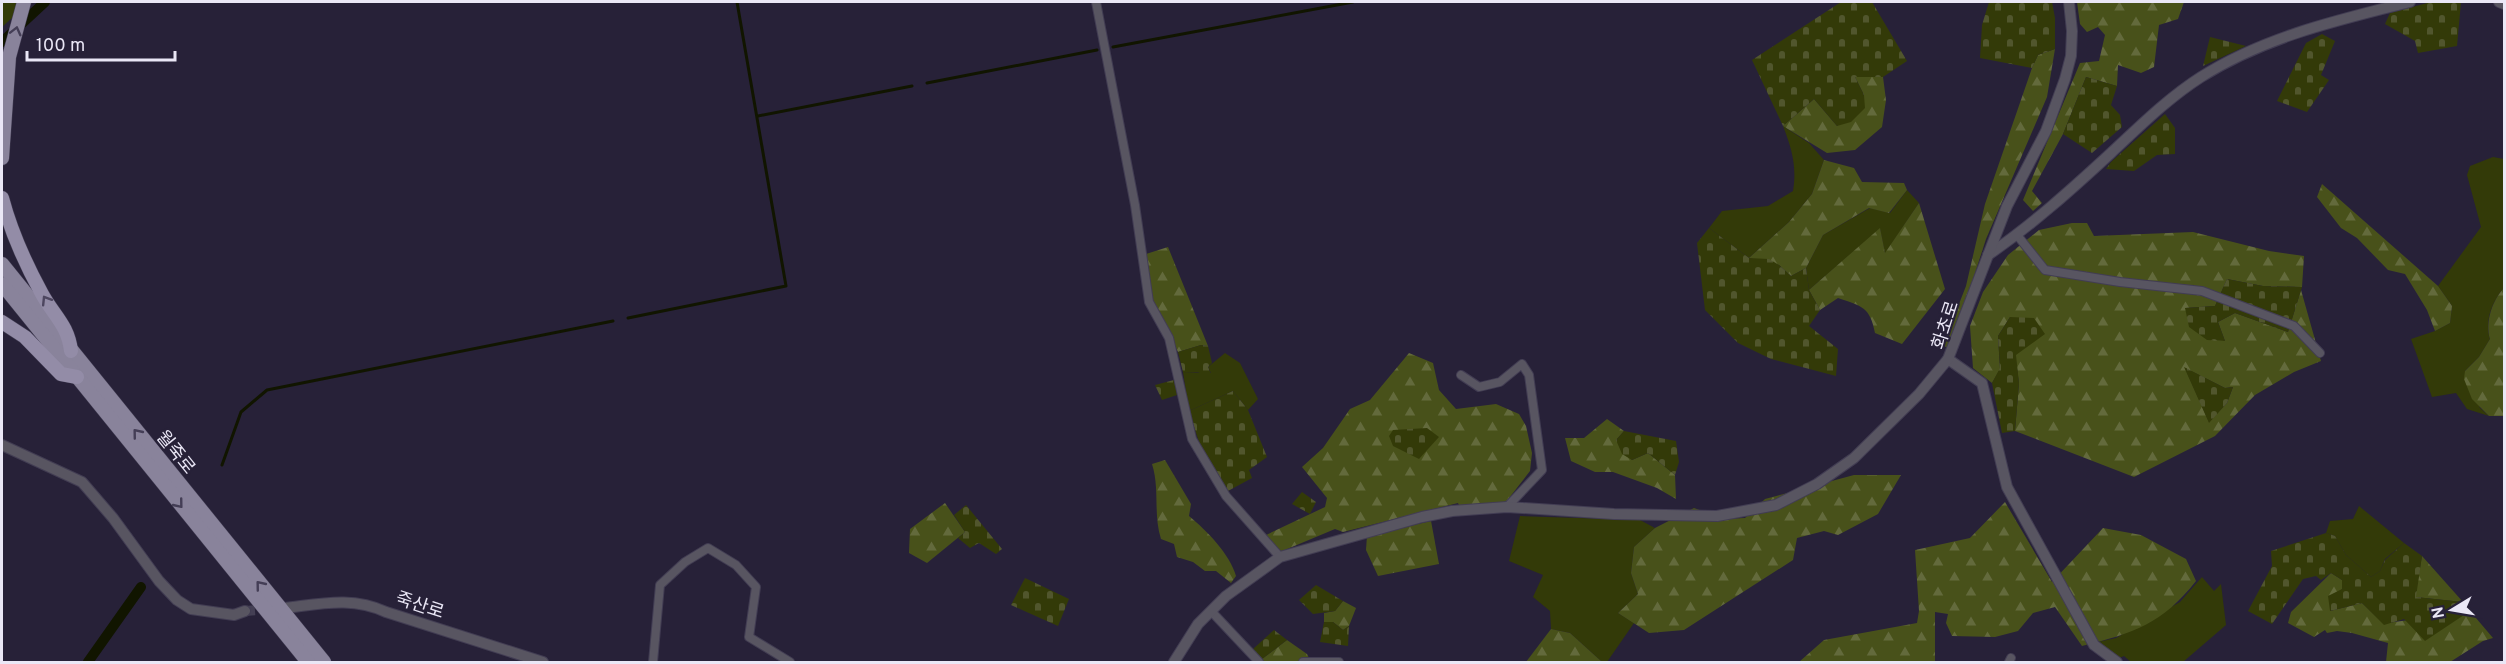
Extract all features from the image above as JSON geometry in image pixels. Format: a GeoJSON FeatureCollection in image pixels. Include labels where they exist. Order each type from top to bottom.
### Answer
{"type":"FeatureCollection","features":[{"type":"Feature","properties":{"kind":"highway"},"geometry":{"type":"LineString","coordinates":[[2,198],[23,257],[43,297],[69,334],[71,351]]}},
{"type":"Feature","properties":{"kind":"highway"},"geometry":{"type":"LineString","coordinates":[[2,322],[25,337],[61,374],[77,377]]}},
{"type":"Feature","properties":{"kind":"main road"},"geometry":{"type":"LineString","coordinates":[[2,158],[4,103],[9,57],[24,2]]}},
{"type":"Feature","properties":{"kind":"main road","name":"월죽로"},"geometry":{"type":"LineString","coordinates":[[2,264],[324,663]]}},
{"type":"Feature","properties":{"kind":"main road","name":"월죽로"},"geometry":{"type":"LineString","coordinates":[[2,284],[308,663]]}},
{"type":"Feature","properties":{"kind":"street"},"geometry":{"type":"LineString","coordinates":[[1096,2],[1135,205],[1149,302],[1169,338],[1192,439],[1226,496],[1280,557]]}},
{"type":"Feature","properties":{"kind":"street","name":"화초로"},"geometry":{"type":"LineString","coordinates":[[2068,2],[2071,48],[2065,79],[2046,131],[2007,206],[1948,359],[1982,383],[2007,487],[2094,645],[2117,663]]}},
{"type":"Feature","properties":{"kind":"street"},"geometry":{"type":"LineString","coordinates":[[1988,256],[2017,235],[2151,116],[2199,78],[2235,58],[2293,33],[2410,2]]}},
{"type":"Feature","properties":{"kind":"street"},"geometry":{"type":"LineString","coordinates":[[2499,2],[2505,4]]}},
{"type":"Feature","properties":{"kind":"street"},"geometry":{"type":"LineString","coordinates":[[2017,235],[2045,270],[2120,282],[2202,291],[2294,326],[2320,353]]}},
{"type":"Feature","properties":{"kind":"street"},"geometry":{"type":"LineString","coordinates":[[1174,663],[1198,624],[1226,596],[1280,557],[1422,517],[1452,511],[1507,507],[1614,514],[1717,516],[1776,506],[1817,484],[1854,458],[1919,394],[1948,359]]}},
{"type":"Feature","properties":{"kind":"street"},"geometry":{"type":"LineString","coordinates":[[1461,375],[1479,387],[1500,382],[1522,364],[1529,375],[1542,470],[1507,507]]}},
{"type":"Feature","properties":{"kind":"street"},"geometry":{"type":"LineString","coordinates":[[2,445],[82,482],[159,581],[177,600],[191,609],[234,615],[245,611]]}},
{"type":"Feature","properties":{"kind":"street"},"geometry":{"type":"LineString","coordinates":[[653,663],[660,585],[685,562],[708,548],[736,565],[756,587],[749,637],[790,663]]}},
{"type":"Feature","properties":{"kind":"street","name":"죽산로"},"geometry":{"type":"LineString","coordinates":[[284,608],[334,602],[368,604],[386,612],[543,663]]}},
{"type":"Feature","properties":{"kind":"street"},"geometry":{"type":"LineString","coordinates":[[1211,611],[1259,663]]}},
{"type":"Feature","properties":{"kind":"street"},"geometry":{"type":"LineString","coordinates":[[1304,663],[1338,661],[1339,663]]}},
{"type":"Feature","properties":{"kind":"green space"},"geometry":{"type":"Polygon","coordinates":[[[2,2],[30,2],[2,27],[2,2]]]}},
{"type":"Feature","properties":{"kind":"green space"},"geometry":{"type":"Polygon","coordinates":[[[1841,2],[1872,2],[1907,61],[1883,77],[1855,77],[1864,95],[1865,108],[1851,122],[1837,126],[1814,99],[1783,126],[1752,60],[1841,2]]]}},
{"type":"Feature","properties":{"kind":"green space"},"geometry":{"type":"Polygon","coordinates":[[[1989,2],[2052,2],[2055,18],[2055,49],[2038,55],[2032,68],[1980,58],[1982,25],[1989,2]]]}},
{"type":"Feature","properties":{"kind":"green space"},"geometry":{"type":"Polygon","coordinates":[[[2077,2],[2184,2],[2178,19],[2159,25],[2154,67],[2141,73],[2118,65],[2117,86],[2086,77],[2063,134],[2032,191],[2042,203],[2033,211],[2023,200],[2080,63],[2099,61],[2105,35],[2098,27],[2087,32],[2080,24],[2077,2]]]}},
{"type":"Feature","properties":{"kind":"green space"},"geometry":{"type":"Polygon","coordinates":[[[2431,2],[2461,2],[2457,46],[2418,53],[2415,41],[2385,24],[2390,13],[2431,2]]]}},
{"type":"Feature","properties":{"kind":"green space"},"geometry":{"type":"Polygon","coordinates":[[[2322,34],[2335,41],[2321,75],[2329,80],[2307,112],[2277,101],[2306,43],[2322,34]]]}},
{"type":"Feature","properties":{"kind":"green space"},"geometry":{"type":"Polygon","coordinates":[[[2210,37],[2246,46],[2203,66],[2210,37]]]}},
{"type":"Feature","properties":{"kind":"green space"},"geometry":{"type":"Polygon","coordinates":[[[2055,49],[2047,97],[1986,239],[1966,301],[1947,348],[1943,345],[1966,286],[1985,204],[2032,68],[2038,55],[2055,49]]]}},
{"type":"Feature","properties":{"kind":"green space"},"geometry":{"type":"Polygon","coordinates":[[[1855,77],[1883,77],[1886,100],[1882,127],[1855,150],[1827,153],[1783,126],[1814,99],[1837,126],[1864,95],[1855,77]]]}},
{"type":"Feature","properties":{"kind":"green space"},"geometry":{"type":"Polygon","coordinates":[[[2086,77],[2117,86],[2111,105],[2120,115],[2122,127],[2092,153],[2063,134],[2086,77]]]}},
{"type":"Feature","properties":{"kind":"green space"},"geometry":{"type":"Polygon","coordinates":[[[2165,114],[2175,128],[2175,154],[2157,155],[2134,171],[2106,169],[2111,162],[2165,114]]]}},
{"type":"Feature","properties":{"kind":"green space"},"geometry":{"type":"Polygon","coordinates":[[[1783,126],[1809,143],[1824,160],[1812,194],[1789,222],[1749,258],[1709,228],[1722,211],[1768,206],[1793,191],[1793,158],[1783,126]]]}},
{"type":"Feature","properties":{"kind":"green space"},"geometry":{"type":"Polygon","coordinates":[[[2493,157],[2504,159],[2504,288],[2490,312],[2488,332],[2490,339],[2479,357],[2465,371],[2480,408],[2489,416],[2467,409],[2456,393],[2432,397],[2411,339],[2450,323],[2452,306],[2438,286],[2481,227],[2467,175],[2470,166],[2493,157]]]}},
{"type":"Feature","properties":{"kind":"green space"},"geometry":{"type":"Polygon","coordinates":[[[1824,160],[1854,168],[1862,182],[1904,183],[1907,190],[1889,213],[1869,208],[1823,235],[1806,268],[1791,276],[1779,265],[1749,258],[1789,222],[1812,194],[1824,160]]]}},
{"type":"Feature","properties":{"kind":"green space"},"geometry":{"type":"Polygon","coordinates":[[[2322,184],[2438,286],[2452,306],[2450,323],[2435,331],[2427,310],[2405,274],[2388,270],[2357,238],[2341,228],[2317,197],[2322,184]]]}},
{"type":"Feature","properties":{"kind":"green space"},"geometry":{"type":"Polygon","coordinates":[[[1907,190],[1919,203],[1885,254],[1880,229],[1809,290],[1806,268],[1823,235],[1870,208],[1890,213],[1907,190]]]}},
{"type":"Feature","properties":{"kind":"green space"},"geometry":{"type":"Polygon","coordinates":[[[1919,203],[1945,289],[1902,344],[1875,333],[1867,313],[1853,303],[1838,298],[1820,310],[1809,290],[1880,228],[1885,253],[1919,203]]]}},
{"type":"Feature","properties":{"kind":"green space"},"geometry":{"type":"Polygon","coordinates":[[[2072,223],[2087,223],[2094,236],[2193,232],[2269,251],[2304,256],[2302,287],[2263,286],[2227,279],[2215,306],[2185,308],[2225,341],[2218,322],[2235,313],[2288,332],[2301,290],[2321,361],[2294,372],[2255,395],[2215,436],[2134,477],[2015,431],[2019,383],[2010,317],[1998,336],[2000,369],[1992,383],[1973,368],[1970,326],[1983,292],[2008,255],[2039,230],[2072,223]],[[2185,368],[2209,422],[2227,403],[2233,387],[2225,388],[2185,368]]]}},
{"type":"Feature","properties":{"kind":"green space"},"geometry":{"type":"Polygon","coordinates":[[[1709,228],[1749,258],[1769,259],[1791,276],[1806,268],[1809,290],[1820,310],[1809,326],[1838,349],[1836,376],[1771,359],[1738,343],[1705,310],[1697,243],[1709,228]]]}},
{"type":"Feature","properties":{"kind":"green space"},"geometry":{"type":"Polygon","coordinates":[[[1168,247],[1208,346],[1201,345],[1178,352],[1153,302],[1146,254],[1168,247]]]}},
{"type":"Feature","properties":{"kind":"green space"},"geometry":{"type":"Polygon","coordinates":[[[2227,279],[2263,286],[2302,287],[2288,332],[2235,313],[2218,322],[2225,341],[2207,340],[2189,327],[2185,308],[2215,306],[2227,279]]]}},
{"type":"Feature","properties":{"kind":"green space"},"geometry":{"type":"Polygon","coordinates":[[[2504,288],[2504,416],[2489,416],[2472,399],[2464,379],[2465,371],[2479,357],[2490,339],[2488,326],[2491,312],[2504,288]]]}},
{"type":"Feature","properties":{"kind":"green space"},"geometry":{"type":"Polygon","coordinates":[[[2010,317],[2034,318],[2045,334],[2016,355],[2019,383],[2015,431],[2002,433],[1992,383],[2000,368],[1998,336],[2010,317]]]}},
{"type":"Feature","properties":{"kind":"green space"},"geometry":{"type":"Polygon","coordinates":[[[1201,345],[1208,346],[1212,363],[1208,367],[1211,374],[1183,372],[1178,352],[1201,345]]]}},
{"type":"Feature","properties":{"kind":"green space"},"geometry":{"type":"Polygon","coordinates":[[[1225,353],[1240,363],[1258,399],[1248,410],[1233,391],[1189,411],[1183,372],[1211,373],[1208,367],[1225,353]]]}},
{"type":"Feature","properties":{"kind":"green space"},"geometry":{"type":"Polygon","coordinates":[[[1409,353],[1433,363],[1439,390],[1456,409],[1496,404],[1519,414],[1526,426],[1532,453],[1530,471],[1506,502],[1489,513],[1463,514],[1458,503],[1343,532],[1335,529],[1280,552],[1266,535],[1325,507],[1327,498],[1302,467],[1323,448],[1350,409],[1370,400],[1409,353]]]}},
{"type":"Feature","properties":{"kind":"green space"},"geometry":{"type":"Polygon","coordinates":[[[2184,367],[2225,388],[2233,387],[2227,403],[2209,423],[2184,367]]]}},
{"type":"Feature","properties":{"kind":"green space"},"geometry":{"type":"Polygon","coordinates":[[[1174,380],[1177,395],[1162,400],[1155,385],[1174,380]]]}},
{"type":"Feature","properties":{"kind":"green space"},"geometry":{"type":"Polygon","coordinates":[[[1233,391],[1248,410],[1267,457],[1249,470],[1252,478],[1228,491],[1199,442],[1189,411],[1233,391]]]}},
{"type":"Feature","properties":{"kind":"green space"},"geometry":{"type":"Polygon","coordinates":[[[1607,419],[1624,431],[1616,440],[1632,460],[1648,453],[1675,475],[1676,499],[1657,488],[1613,472],[1595,472],[1571,461],[1565,438],[1584,438],[1607,419]]]}},
{"type":"Feature","properties":{"kind":"green space"},"geometry":{"type":"Polygon","coordinates":[[[1427,428],[1439,437],[1419,459],[1393,446],[1389,436],[1393,430],[1427,428]]]}},
{"type":"Feature","properties":{"kind":"green space"},"geometry":{"type":"Polygon","coordinates":[[[1624,431],[1676,441],[1679,462],[1675,475],[1648,453],[1632,460],[1622,454],[1616,440],[1624,431]]]}},
{"type":"Feature","properties":{"kind":"green space"},"geometry":{"type":"Polygon","coordinates":[[[1165,460],[1191,504],[1189,516],[1210,535],[1229,559],[1236,576],[1231,583],[1216,571],[1205,571],[1193,562],[1177,557],[1174,544],[1161,539],[1152,464],[1165,460]]]}},
{"type":"Feature","properties":{"kind":"green space"},"geometry":{"type":"Polygon","coordinates":[[[1854,475],[1901,475],[1878,514],[1838,535],[1824,531],[1797,538],[1793,560],[1684,630],[1649,633],[1618,613],[1638,594],[1631,573],[1634,547],[1655,528],[1694,508],[1724,519],[1745,518],[1765,499],[1854,475]]]}},
{"type":"Feature","properties":{"kind":"green space"},"geometry":{"type":"Polygon","coordinates":[[[1302,492],[1316,502],[1310,514],[1292,504],[1302,492]]]}},
{"type":"Feature","properties":{"kind":"green space"},"geometry":{"type":"Polygon","coordinates":[[[2005,502],[2052,582],[2103,528],[2141,535],[2186,559],[2196,581],[2171,607],[2146,625],[2082,646],[2055,607],[2033,613],[2018,631],[1995,637],[1952,636],[1946,623],[1948,614],[1935,612],[1935,662],[1799,662],[1824,640],[1917,623],[1919,611],[1915,550],[1970,538],[2005,502]]]}},
{"type":"Feature","properties":{"kind":"green space"},"geometry":{"type":"Polygon","coordinates":[[[945,503],[965,532],[927,563],[909,553],[910,529],[945,503]]]}},
{"type":"Feature","properties":{"kind":"green space"},"geometry":{"type":"Polygon","coordinates":[[[966,505],[1002,549],[996,554],[979,543],[970,548],[958,538],[965,532],[954,515],[966,505]]]}},
{"type":"Feature","properties":{"kind":"green space"},"geometry":{"type":"Polygon","coordinates":[[[2359,506],[2404,543],[2385,559],[2380,571],[2371,577],[2346,555],[2335,536],[2326,533],[2330,521],[2353,519],[2359,506]]]}},
{"type":"Feature","properties":{"kind":"green space"},"geometry":{"type":"Polygon","coordinates":[[[1520,516],[1640,520],[1655,528],[1634,547],[1631,573],[1638,594],[1618,613],[1634,623],[1607,662],[1602,662],[1570,633],[1551,629],[1550,611],[1533,597],[1543,575],[1509,561],[1520,516]]]}},
{"type":"Feature","properties":{"kind":"green space"},"geometry":{"type":"Polygon","coordinates":[[[1431,521],[1439,564],[1378,576],[1366,550],[1367,536],[1431,521]]]}},
{"type":"Feature","properties":{"kind":"green space"},"geometry":{"type":"Polygon","coordinates":[[[2326,533],[2335,536],[2346,555],[2371,577],[2380,571],[2385,560],[2404,543],[2422,556],[2416,597],[2463,602],[2470,611],[2425,641],[2404,619],[2384,625],[2362,603],[2330,611],[2328,596],[2342,589],[2342,580],[2331,573],[2321,580],[2316,576],[2303,579],[2272,624],[2248,611],[2272,566],[2271,551],[2326,533]]]}},
{"type":"Feature","properties":{"kind":"green space"},"geometry":{"type":"Polygon","coordinates":[[[2422,556],[2463,602],[2415,597],[2422,556]]]}},
{"type":"Feature","properties":{"kind":"green space"},"geometry":{"type":"Polygon","coordinates":[[[2331,573],[2342,580],[2342,589],[2330,611],[2362,603],[2384,624],[2451,617],[2470,611],[2493,638],[2483,641],[2450,662],[2386,662],[2388,643],[2352,633],[2337,631],[2327,633],[2325,630],[2314,637],[2288,623],[2291,612],[2331,573]]]}},
{"type":"Feature","properties":{"kind":"green space"},"geometry":{"type":"Polygon","coordinates":[[[2202,577],[2214,591],[2221,584],[2226,625],[2183,662],[2131,662],[2124,656],[2117,659],[2098,642],[2116,638],[2180,602],[2202,577]]]}},
{"type":"Feature","properties":{"kind":"green space"},"geometry":{"type":"Polygon","coordinates":[[[1025,578],[1069,599],[1058,626],[1011,605],[1025,578]]]}},
{"type":"Feature","properties":{"kind":"green space"},"geometry":{"type":"Polygon","coordinates":[[[1316,585],[1343,601],[1335,611],[1313,614],[1299,600],[1316,585]]]}},
{"type":"Feature","properties":{"kind":"green space"},"geometry":{"type":"Polygon","coordinates":[[[1343,601],[1356,608],[1349,626],[1343,630],[1333,622],[1324,622],[1324,613],[1335,611],[1343,601]]]}},
{"type":"Feature","properties":{"kind":"green space"},"geometry":{"type":"Polygon","coordinates":[[[1324,622],[1333,622],[1343,630],[1349,626],[1348,646],[1320,642],[1324,622]]]}},
{"type":"Feature","properties":{"kind":"green space"},"geometry":{"type":"Polygon","coordinates":[[[1551,629],[1570,633],[1602,662],[1526,662],[1551,629]]]}},
{"type":"Feature","properties":{"kind":"green space"},"geometry":{"type":"Polygon","coordinates":[[[1274,630],[1287,640],[1262,659],[1253,649],[1274,630]]]}},
{"type":"Feature","properties":{"kind":"green space"},"geometry":{"type":"Polygon","coordinates":[[[1287,640],[1307,654],[1311,662],[1263,662],[1262,659],[1287,640]]]}},
{"type":"Feature","properties":{"kind":"waterway"},"geometry":{"type":"LineString","coordinates":[[2,42],[45,2]]}},
{"type":"Feature","properties":{"kind":"waterway"},"geometry":{"type":"LineString","coordinates":[[628,318],[786,286],[737,2]]}},
{"type":"Feature","properties":{"kind":"waterway"},"geometry":{"type":"LineString","coordinates":[[1113,47],[1353,2]]}},
{"type":"Feature","properties":{"kind":"waterway"},"geometry":{"type":"LineString","coordinates":[[927,83],[1097,50]]}},
{"type":"Feature","properties":{"kind":"waterway"},"geometry":{"type":"LineString","coordinates":[[758,116],[912,86]]}},
{"type":"Feature","properties":{"kind":"waterway"},"geometry":{"type":"LineString","coordinates":[[222,465],[241,412],[267,390],[613,321]]}},
{"type":"Feature","properties":{"kind":"waterway"},"geometry":{"type":"LineString","coordinates":[[88,662],[141,587]]}},
{"type":"Feature","properties":{"kind":"tunnel"},"geometry":{"type":"LineString","coordinates":[[245,611],[272,609]]}}]}
